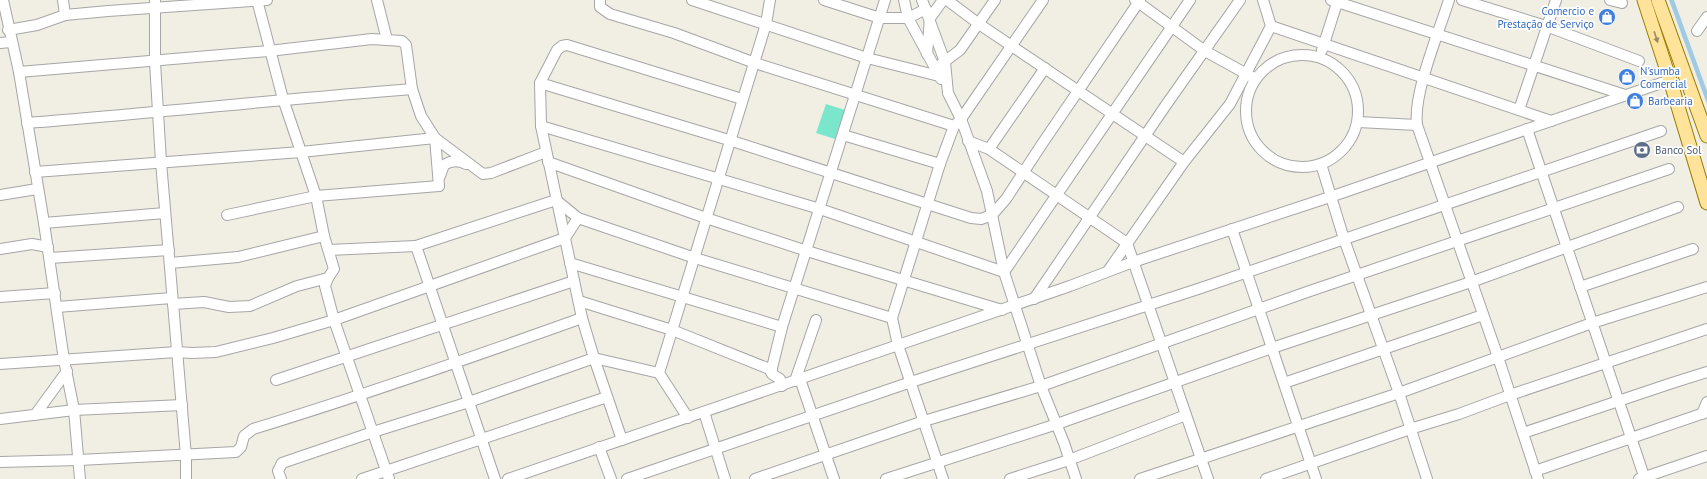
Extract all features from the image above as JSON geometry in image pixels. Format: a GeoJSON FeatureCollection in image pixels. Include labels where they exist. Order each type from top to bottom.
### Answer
{"type":"FeatureCollection","features":[{"type":"Feature","properties":{"kind":"main road"},"geometry":{"type":"LineString","coordinates":[[1644,0],[1707,203]]}},
{"type":"Feature","properties":{"kind":"main road"},"geometry":{"type":"LineString","coordinates":[[1658,0],[1707,136]]}},
{"type":"Feature","properties":{"kind":"street"},"geometry":{"type":"LineString","coordinates":[[3,0],[8,30],[18,72],[37,190],[50,258],[64,360],[74,410],[80,479]]}},
{"type":"Feature","properties":{"kind":"street"},"geometry":{"type":"LineString","coordinates":[[63,0],[65,15]]}},
{"type":"Feature","properties":{"kind":"street"},"geometry":{"type":"LineString","coordinates":[[8,30],[37,25],[65,15],[155,4],[261,0],[270,51],[283,99],[316,196],[324,236],[334,269],[325,286],[334,320],[387,475]]}},
{"type":"Feature","properties":{"kind":"street"},"geometry":{"type":"LineString","coordinates":[[377,0],[387,40]]}},
{"type":"Feature","properties":{"kind":"street"},"geometry":{"type":"LineString","coordinates":[[600,0],[600,7],[604,12],[674,33],[755,63],[957,123]]}},
{"type":"Feature","properties":{"kind":"street"},"geometry":{"type":"LineString","coordinates":[[692,0],[867,58],[937,73]]}},
{"type":"Feature","properties":{"kind":"street"},"geometry":{"type":"LineString","coordinates":[[659,373],[706,218],[732,141],[742,99],[755,63],[766,24],[770,0]]}},
{"type":"Feature","properties":{"kind":"street"},"geometry":{"type":"LineString","coordinates":[[824,0],[880,18],[908,18],[943,0]]}},
{"type":"Feature","properties":{"kind":"street"},"geometry":{"type":"LineString","coordinates":[[782,386],[780,379],[772,374],[772,370],[782,327],[885,0]]}},
{"type":"Feature","properties":{"kind":"street"},"geometry":{"type":"LineString","coordinates":[[904,0],[908,18],[948,93]]}},
{"type":"Feature","properties":{"kind":"street"},"geometry":{"type":"LineString","coordinates":[[947,0],[979,24],[1114,113],[1184,162]]}},
{"type":"Feature","properties":{"kind":"street"},"geometry":{"type":"LineString","coordinates":[[937,73],[945,62],[960,50],[995,0]]}},
{"type":"Feature","properties":{"kind":"street"},"geometry":{"type":"LineString","coordinates":[[943,479],[898,346],[892,318],[940,164],[957,123],[1043,0]]}},
{"type":"Feature","properties":{"kind":"street"},"geometry":{"type":"LineString","coordinates":[[1004,272],[1190,0]]}},
{"type":"Feature","properties":{"kind":"street"},"geometry":{"type":"LineString","coordinates":[[1034,299],[1145,135],[1240,0]]}},
{"type":"Feature","properties":{"kind":"street"},"geometry":{"type":"LineString","coordinates":[[1108,271],[1184,162],[1251,77],[1277,60],[1291,56],[1306,55],[1320,57],[1336,65],[1348,78],[1356,93],[1358,122],[1349,143],[1337,156],[1321,164],[1304,167],[1286,165],[1270,157],[1257,145],[1249,130],[1246,112],[1251,77],[1271,26],[1263,0]]}},
{"type":"Feature","properties":{"kind":"street"},"geometry":{"type":"LineString","coordinates":[[1449,0],[1424,78],[1417,108],[1417,125],[1498,357],[1537,475],[1631,438],[1704,413],[1707,402]]}},
{"type":"Feature","properties":{"kind":"street"},"geometry":{"type":"LineString","coordinates":[[1462,0],[1546,26],[1639,61]]}},
{"type":"Feature","properties":{"kind":"street"},"geometry":{"type":"LineString","coordinates":[[1519,110],[1556,0]]}},
{"type":"Feature","properties":{"kind":"street"},"geometry":{"type":"LineString","coordinates":[[1610,0],[1622,3]]}},
{"type":"Feature","properties":{"kind":"street"},"geometry":{"type":"LineString","coordinates":[[540,83],[831,172],[971,218],[981,219],[992,215],[1006,199],[1138,1],[1205,51],[1251,77]]}},
{"type":"Feature","properties":{"kind":"street"},"geometry":{"type":"LineString","coordinates":[[1320,57],[1336,1],[1625,95]]}},
{"type":"Feature","properties":{"kind":"street"},"geometry":{"type":"LineString","coordinates":[[155,4],[155,62],[161,162],[182,405],[186,456],[186,479]]}},
{"type":"Feature","properties":{"kind":"street"},"geometry":{"type":"LineString","coordinates":[[926,9],[927,55]]}},
{"type":"Feature","properties":{"kind":"street"},"geometry":{"type":"LineString","coordinates":[[926,9],[945,62],[948,93],[957,123],[968,141],[987,191],[1004,272],[1041,386],[1057,424],[1076,479]]}},
{"type":"Feature","properties":{"kind":"street"},"geometry":{"type":"LineString","coordinates":[[1697,31],[1707,17]]}},
{"type":"Feature","properties":{"kind":"street"},"geometry":{"type":"LineString","coordinates":[[1271,26],[1551,121]]}},
{"type":"Feature","properties":{"kind":"street"},"geometry":{"type":"LineString","coordinates":[[18,72],[155,62],[372,39],[402,41],[406,45],[412,89],[421,116],[435,138],[478,172]]}},
{"type":"Feature","properties":{"kind":"street"},"geometry":{"type":"LineString","coordinates":[[0,44],[11,42]]}},
{"type":"Feature","properties":{"kind":"street"},"geometry":{"type":"LineString","coordinates":[[622,440],[582,318],[541,126],[540,83],[557,50],[562,46],[567,46],[742,99]]}},
{"type":"Feature","properties":{"kind":"street"},"geometry":{"type":"LineString","coordinates":[[989,149],[1045,68]]}},
{"type":"Feature","properties":{"kind":"street"},"geometry":{"type":"LineString","coordinates":[[508,479],[1034,299],[1134,262],[1330,197],[1670,80]]}},
{"type":"Feature","properties":{"kind":"street"},"geometry":{"type":"LineString","coordinates":[[27,123],[158,112],[283,99],[412,89]]}},
{"type":"Feature","properties":{"kind":"street"},"geometry":{"type":"LineString","coordinates":[[418,139],[421,116]]}},
{"type":"Feature","properties":{"kind":"street"},"geometry":{"type":"LineString","coordinates":[[1358,122],[1417,125]]}},
{"type":"Feature","properties":{"kind":"street"},"geometry":{"type":"LineString","coordinates":[[541,126],[820,209],[1004,272]]}},
{"type":"Feature","properties":{"kind":"street"},"geometry":{"type":"LineString","coordinates":[[1527,129],[1540,172],[1567,246],[1631,438],[1642,478],[1707,456]]}},
{"type":"Feature","properties":{"kind":"street"},"geometry":{"type":"LineString","coordinates":[[627,479],[911,382],[1147,306],[1661,131]]}},
{"type":"Feature","properties":{"kind":"street"},"geometry":{"type":"LineString","coordinates":[[843,135],[940,164]]}},
{"type":"Feature","properties":{"kind":"street"},"geometry":{"type":"LineString","coordinates":[[35,172],[300,152],[435,138]]}},
{"type":"Feature","properties":{"kind":"street"},"geometry":{"type":"LineString","coordinates":[[435,138],[439,186]]}},
{"type":"Feature","properties":{"kind":"street"},"geometry":{"type":"LineString","coordinates":[[968,141],[989,149],[1127,243],[1147,306],[1208,479]]}},
{"type":"Feature","properties":{"kind":"street"},"geometry":{"type":"LineString","coordinates":[[439,186],[441,171],[444,165],[450,161],[465,163],[483,174],[547,157],[706,218],[807,251],[1002,310]]}},
{"type":"Feature","properties":{"kind":"street"},"geometry":{"type":"LineString","coordinates":[[1321,164],[1344,239],[1399,393],[1427,479]]}},
{"type":"Feature","properties":{"kind":"street"},"geometry":{"type":"LineString","coordinates":[[755,479],[924,421],[1041,386],[1161,343],[1669,169]]}},
{"type":"Feature","properties":{"kind":"street"},"geometry":{"type":"LineString","coordinates":[[227,215],[316,196],[439,186]]}},
{"type":"Feature","properties":{"kind":"street"},"geometry":{"type":"LineString","coordinates":[[0,195],[37,190]]}},
{"type":"Feature","properties":{"kind":"street"},"geometry":{"type":"LineString","coordinates":[[556,200],[578,218],[695,258],[892,318]]}},
{"type":"Feature","properties":{"kind":"street"},"geometry":{"type":"LineString","coordinates":[[329,250],[416,246],[556,200]]}},
{"type":"Feature","properties":{"kind":"street"},"geometry":{"type":"LineString","coordinates":[[886,479],[937,461],[1057,424],[1272,348],[1471,282],[1678,207]]}},
{"type":"Feature","properties":{"kind":"street"},"geometry":{"type":"LineString","coordinates":[[44,223],[165,213]]}},
{"type":"Feature","properties":{"kind":"street"},"geometry":{"type":"LineString","coordinates":[[0,364],[177,352],[192,354],[216,352],[273,338],[334,320],[566,238],[578,218]]}},
{"type":"Feature","properties":{"kind":"street"},"geometry":{"type":"LineString","coordinates":[[1232,229],[1245,272],[1316,479]]}},
{"type":"Feature","properties":{"kind":"street"},"geometry":{"type":"LineString","coordinates":[[170,263],[238,258],[324,236]]}},
{"type":"Feature","properties":{"kind":"street"},"geometry":{"type":"LineString","coordinates":[[0,249],[32,244],[48,247]]}},
{"type":"Feature","properties":{"kind":"street"},"geometry":{"type":"LineString","coordinates":[[416,246],[495,479]]}},
{"type":"Feature","properties":{"kind":"street"},"geometry":{"type":"LineString","coordinates":[[1580,287],[1693,249]]}},
{"type":"Feature","properties":{"kind":"street"},"geometry":{"type":"LineString","coordinates":[[50,258],[169,250]]}},
{"type":"Feature","properties":{"kind":"street"},"geometry":{"type":"LineString","coordinates":[[570,263],[782,327]]}},
{"type":"Feature","properties":{"kind":"street"},"geometry":{"type":"LineString","coordinates":[[57,307],[173,301],[204,302],[229,307],[250,306],[297,286],[328,278]]}},
{"type":"Feature","properties":{"kind":"street"},"geometry":{"type":"LineString","coordinates":[[276,380],[574,282]]}},
{"type":"Feature","properties":{"kind":"street"},"geometry":{"type":"LineString","coordinates":[[1140,479],[1298,425],[1399,393],[1592,323],[1707,287]]}},
{"type":"Feature","properties":{"kind":"street"},"geometry":{"type":"LineString","coordinates":[[0,297],[55,293]]}},
{"type":"Feature","properties":{"kind":"street"},"geometry":{"type":"LineString","coordinates":[[579,301],[672,330],[772,370]]}},
{"type":"Feature","properties":{"kind":"street"},"geometry":{"type":"LineString","coordinates":[[1284,383],[1483,315]]}},
{"type":"Feature","properties":{"kind":"street"},"geometry":{"type":"LineString","coordinates":[[0,462],[186,456],[236,452],[242,447],[244,436],[253,429],[360,396],[455,364],[582,318]]}},
{"type":"Feature","properties":{"kind":"street"},"geometry":{"type":"LineString","coordinates":[[816,320],[798,380],[834,479]]}},
{"type":"Feature","properties":{"kind":"street"},"geometry":{"type":"LineString","coordinates":[[1266,479],[1410,429],[1459,414],[1510,395],[1707,330]]}},
{"type":"Feature","properties":{"kind":"street"},"geometry":{"type":"LineString","coordinates":[[281,479],[278,471],[282,463],[373,432],[469,402],[594,358],[659,373],[688,418]]}},
{"type":"Feature","properties":{"kind":"street"},"geometry":{"type":"LineString","coordinates":[[35,415],[67,372]]}},
{"type":"Feature","properties":{"kind":"street"},"geometry":{"type":"LineString","coordinates":[[1523,433],[1707,372]]}},
{"type":"Feature","properties":{"kind":"street"},"geometry":{"type":"LineString","coordinates":[[362,479],[387,475],[482,438],[607,397]]}},
{"type":"Feature","properties":{"kind":"street"},"geometry":{"type":"LineString","coordinates":[[0,419],[74,410],[182,405]]}},
{"type":"Feature","properties":{"kind":"street"},"geometry":{"type":"LineString","coordinates":[[704,412],[725,479]]}},
{"type":"Feature","properties":{"kind":"street"},"geometry":{"type":"LineString","coordinates":[[1010,479],[1069,460],[1186,415]]}},
{"type":"Feature","properties":{"kind":"street"},"geometry":{"type":"LineString","coordinates":[[599,447],[611,479]]}},
{"type":"Feature","properties":{"kind":"green space"},"geometry":{"type":"Polygon","coordinates":[[[826,104],[845,110],[835,139],[816,133],[826,104]]]}},
{"type":"Feature","properties":{"kind":"water"},"geometry":{"type":"Polygon","coordinates":[[[1669,0],[1674,0],[1707,91],[1707,104],[1669,0]]]}},
{"type":"Feature","properties":{"kind":"place","name":"Comercio e Prestação de Serviço"},"geometry":{"type":"Point","coordinates":[1607,17]}},
{"type":"Feature","properties":{"kind":"place","name":"N'sumba Comercial"},"geometry":{"type":"Point","coordinates":[1627,77]}},
{"type":"Feature","properties":{"kind":"place","name":"Barbearia"},"geometry":{"type":"Point","coordinates":[1635,101]}},
{"type":"Feature","properties":{"kind":"place","name":"Banco Sol"},"geometry":{"type":"Point","coordinates":[1642,150]}}]}
